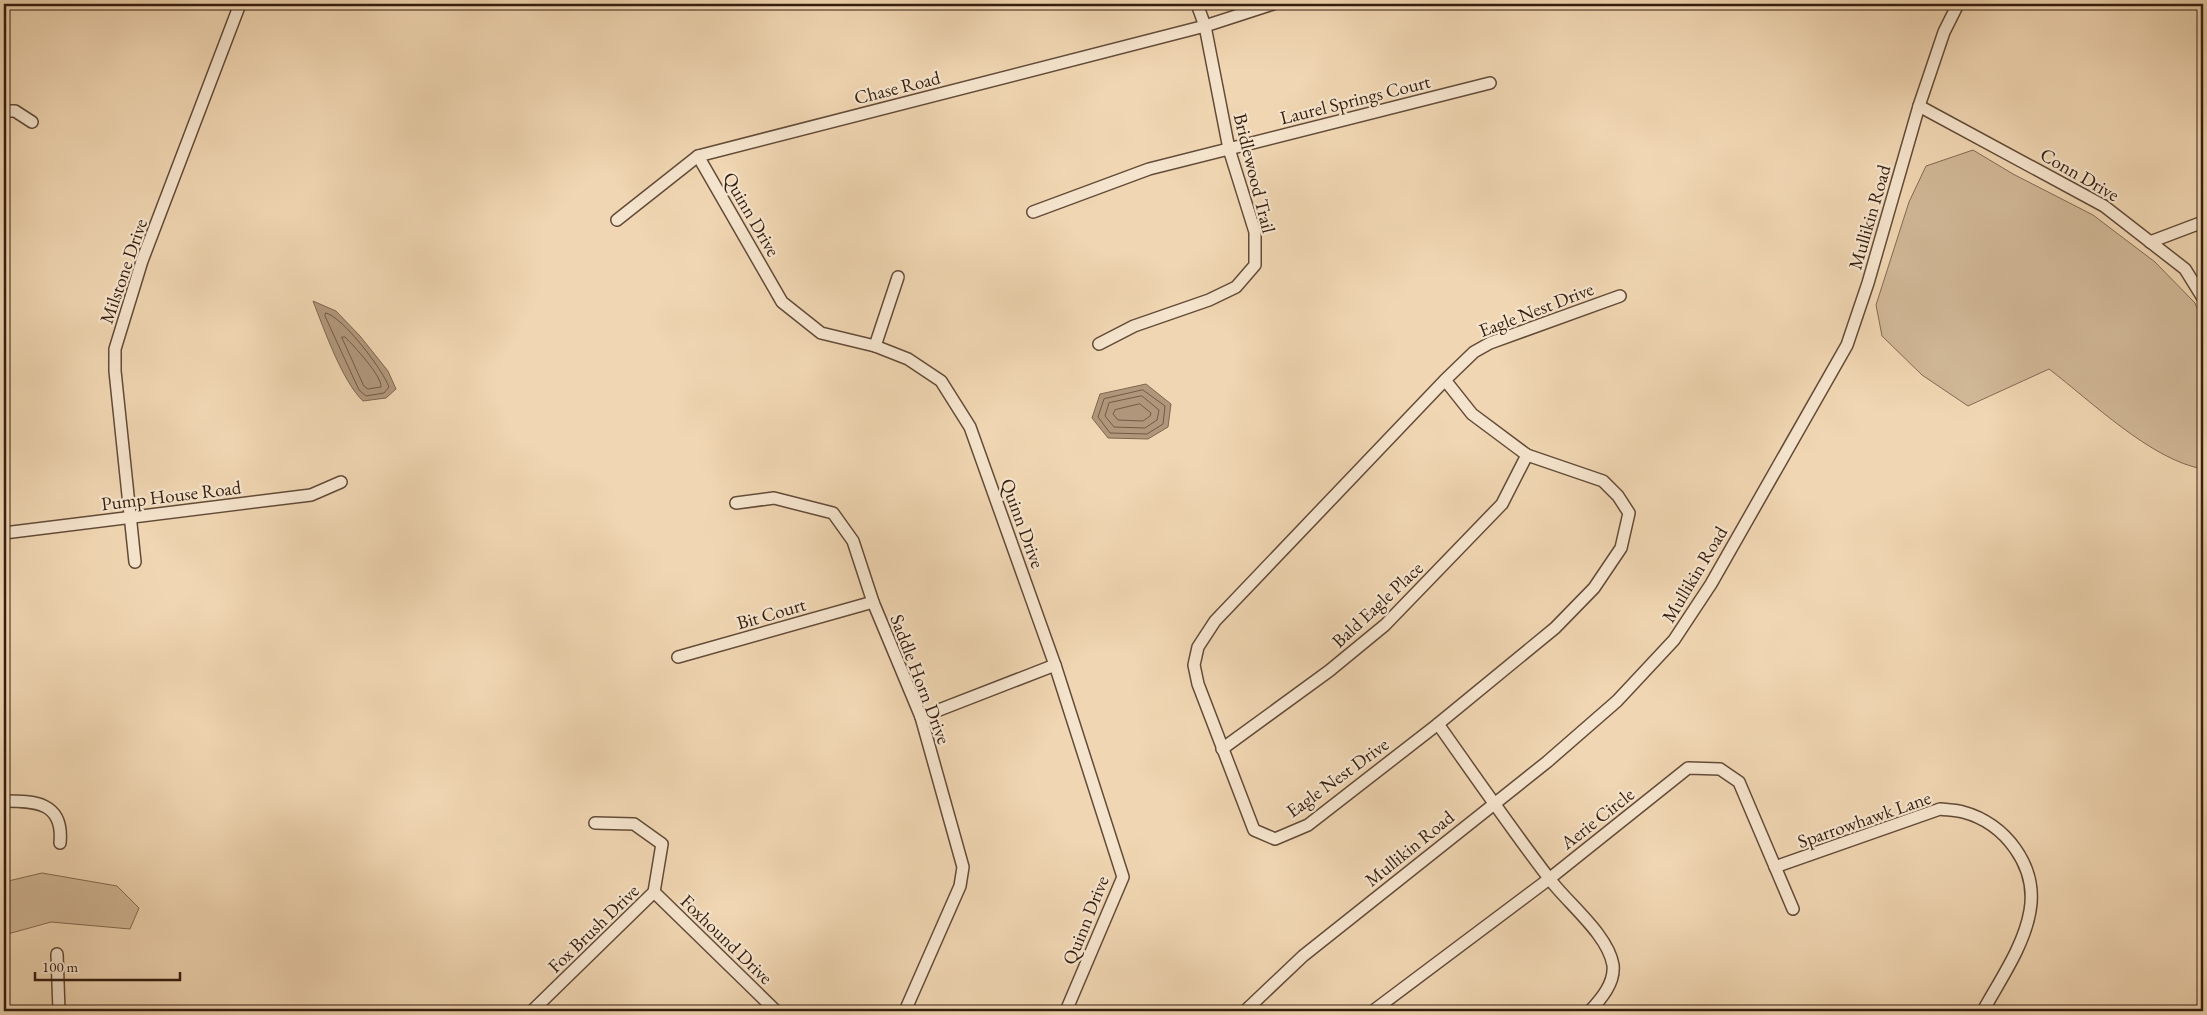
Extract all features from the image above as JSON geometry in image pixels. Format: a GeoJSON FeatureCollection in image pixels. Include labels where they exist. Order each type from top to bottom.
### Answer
{"type":"FeatureCollection","features":[{"type":"Feature","properties":{"kind":"street","name":"Milstone Drive"},"geometry":{"type":"LineString","coordinates":[[135,562],[115,371],[115,349],[142,262],[240,4]]}},
{"type":"Feature","properties":{"kind":"street","name":"Bridlewood Trail"},"geometry":{"type":"LineString","coordinates":[[1099,344],[1134,326],[1209,300],[1236,287],[1255,265],[1255,232],[1229,149],[1205,26],[1197,4]]}},
{"type":"Feature","properties":{"kind":"street","name":"Chase Road"},"geometry":{"type":"LineString","coordinates":[[617,220],[698,156],[1205,26],[1273,4]]}},
{"type":"Feature","properties":{"kind":"street","name":"Mullikin Road"},"geometry":{"type":"LineString","coordinates":[[1245,1011],[1303,956],[1554,756],[1637,682],[1674,640],[1711,584],[1847,345],[1868,284],[1919,106],[1944,32],[1958,4]]}},
{"type":"Feature","properties":{"kind":"street","name":"Laurel Springs Court"},"geometry":{"type":"LineString","coordinates":[[1032,212],[1149,170],[1490,83]]}},
{"type":"Feature","properties":{"kind":"street","name":"Conn Drive"},"geometry":{"type":"LineString","coordinates":[[1919,106],[2104,206],[2185,270],[2203,298]]}},
{"type":"Feature","properties":{"kind":"street"},"geometry":{"type":"LineString","coordinates":[[4,111],[15,112],[32,122]]}},
{"type":"Feature","properties":{"kind":"street","name":"Quinn Drive"},"geometry":{"type":"LineString","coordinates":[[698,156],[782,302],[822,333],[874,346],[908,359],[941,381],[970,427],[1055,665],[1123,877],[1066,1011]]}},
{"type":"Feature","properties":{"kind":"street"},"geometry":{"type":"LineString","coordinates":[[2150,242],[2203,222]]}},
{"type":"Feature","properties":{"kind":"street"},"geometry":{"type":"LineString","coordinates":[[874,346],[898,277]]}},
{"type":"Feature","properties":{"kind":"street","name":"Eagle Nest Drive"},"geometry":{"type":"LineString","coordinates":[[1445,380],[1472,414],[1527,455],[1603,480],[1618,496],[1629,512],[1622,548],[1594,588],[1555,628],[1438,724],[1308,825],[1276,838],[1254,830],[1222,749],[1196,675],[1194,665],[1198,647],[1216,621],[1242,591],[1335,498],[1445,380],[1474,352],[1490,343],[1620,296]]}},
{"type":"Feature","properties":{"kind":"street","name":"Bald Eagle Place"},"geometry":{"type":"LineString","coordinates":[[1222,749],[1329,670],[1384,625],[1502,504],[1527,455]]}},
{"type":"Feature","properties":{"kind":"street","name":"Pump House Road"},"geometry":{"type":"LineString","coordinates":[[4,533],[311,495],[341,482]]}},
{"type":"Feature","properties":{"kind":"street","name":"Saddle Horn Drive"},"geometry":{"type":"LineString","coordinates":[[736,503],[774,498],[834,514],[852,541],[873,602],[921,717],[963,867],[960,886],[905,1011]]}},
{"type":"Feature","properties":{"kind":"street","name":"Bit Court"},"geometry":{"type":"LineString","coordinates":[[678,657],[873,602]]}},
{"type":"Feature","properties":{"kind":"street"},"geometry":{"type":"LineString","coordinates":[[921,717],[1055,665]]}},
{"type":"Feature","properties":{"kind":"street"},"geometry":{"type":"LineString","coordinates":[[1438,724],[1549,879],[1607,946],[1613,966],[1611,981],[1602,998],[1590,1011]]}},
{"type":"Feature","properties":{"kind":"street","name":"Aerie Circle"},"geometry":{"type":"LineString","coordinates":[[1373,1011],[1549,879],[1688,768],[1720,769],[1739,782],[1793,909]]}},
{"type":"Feature","properties":{"kind":"street"},"geometry":{"type":"LineString","coordinates":[[4,801],[32,801],[50,809],[60,826],[60,843]]}},
{"type":"Feature","properties":{"kind":"street","name":"Sparrowhawk Lane"},"geometry":{"type":"LineString","coordinates":[[1776,867],[1940,809],[1962,812],[1981,820],[2002,833],[2018,852],[2030,878],[2031,910],[2022,937],[1983,1011]]}},
{"type":"Feature","properties":{"kind":"street","name":"Fox Brush Drive"},"geometry":{"type":"LineString","coordinates":[[532,1011],[654,892],[662,844],[634,824],[595,823]]}},
{"type":"Feature","properties":{"kind":"street","name":"Foxhound Drive"},"geometry":{"type":"LineString","coordinates":[[654,892],[776,1011]]}},
{"type":"Feature","properties":{"kind":"street"},"geometry":{"type":"LineString","coordinates":[[57,954],[60,1011]]}},
{"type":"Feature","properties":{"kind":"shaded area"},"geometry":{"type":"Polygon","coordinates":[[[1973,150],[2013,174],[2093,215],[2155,262],[2195,303],[2203,323],[2203,469],[2183,463],[2142,442],[2049,369],[1968,406],[1922,375],[1882,336],[1876,305],[1909,202],[1926,166],[1973,150]]]}},
{"type":"Feature","properties":{"kind":"shaded area"},"geometry":{"type":"Polygon","coordinates":[[[42,873],[117,886],[139,908],[130,929],[51,922],[4,935],[4,882],[42,873]]]}},
{"type":"Feature","properties":{"kind":"water"},"geometry":{"type":"Polygon","coordinates":[[[313,301],[336,311],[360,336],[388,371],[396,389],[386,398],[363,401],[355,392],[334,354],[313,301]]]}},
{"type":"Feature","properties":{"kind":"water"},"geometry":{"type":"Polygon","coordinates":[[[1146,384],[1171,404],[1168,427],[1148,439],[1108,438],[1092,418],[1100,394],[1146,384]]]}}]}
